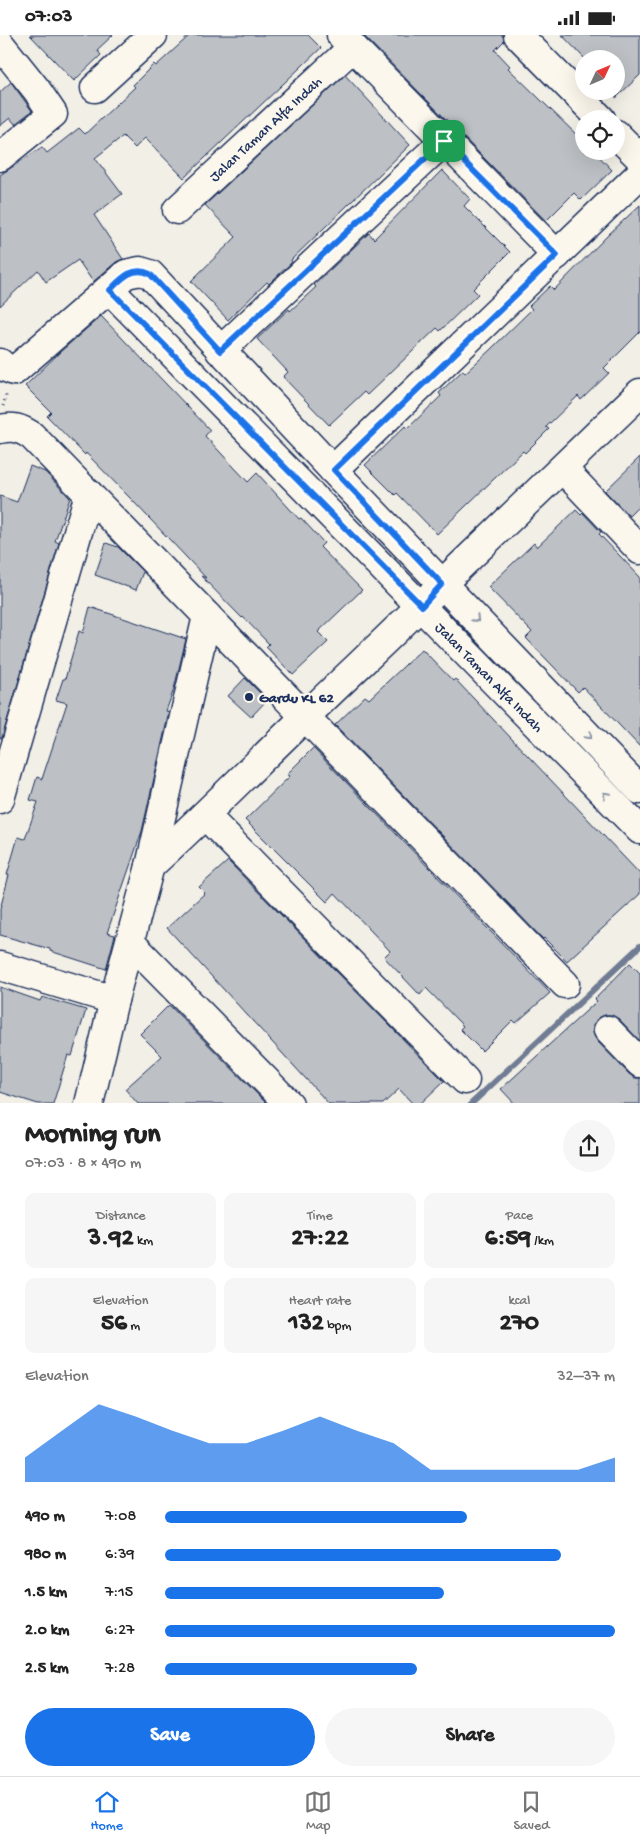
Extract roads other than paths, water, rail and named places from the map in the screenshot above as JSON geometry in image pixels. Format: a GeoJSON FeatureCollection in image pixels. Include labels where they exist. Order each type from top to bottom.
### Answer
{"type":"FeatureCollection","features":[{"type":"Feature","properties":{"kind":"street"},"geometry":{"type":"LineString","coordinates":[[96,89],[153,35]]}},
{"type":"Feature","properties":{"kind":"street"},"geometry":{"type":"LineString","coordinates":[[518,35],[592,110]]}},
{"type":"Feature","properties":{"kind":"street","name":"Jalan Taman Alfa Indah"},"geometry":{"type":"LineString","coordinates":[[178,210],[347,41],[557,255]]}},
{"type":"Feature","properties":{"kind":"street"},"geometry":{"type":"LineString","coordinates":[[0,44],[36,89],[53,114],[0,157]]}},
{"type":"Feature","properties":{"kind":"street"},"geometry":{"type":"LineString","coordinates":[[220,351],[444,141]]}},
{"type":"Feature","properties":{"kind":"street"},"geometry":{"type":"LineString","coordinates":[[625,143],[640,158]]}},
{"type":"Feature","properties":{"kind":"street"},"geometry":{"type":"LineString","coordinates":[[334,470],[640,174]]}},
{"type":"Feature","properties":{"kind":"street","name":"Jalan Taman Alfa Indah"},"geometry":{"type":"LineString","coordinates":[[640,789],[443,580],[220,351],[150,274],[144,271],[126,274],[110,290],[640,830]]}},
{"type":"Feature","properties":{"kind":"street"},"geometry":{"type":"LineString","coordinates":[[0,363],[14,371],[110,290]]}},
{"type":"Feature","properties":{"kind":"street"},"geometry":{"type":"LineString","coordinates":[[150,867],[206,815],[304,717],[422,606],[443,580],[563,469],[640,393]]}},
{"type":"Feature","properties":{"kind":"street"},"geometry":{"type":"LineString","coordinates":[[0,429],[10,427],[22,429],[32,436],[566,984]]}},
{"type":"Feature","properties":{"kind":"street"},"geometry":{"type":"LineString","coordinates":[[563,469],[640,550]]}},
{"type":"Feature","properties":{"kind":"street"},"geometry":{"type":"LineString","coordinates":[[0,799],[88,494]]}},
{"type":"Feature","properties":{"kind":"street"},"geometry":{"type":"LineString","coordinates":[[91,1102],[114,1000],[150,867],[207,617]]}},
{"type":"Feature","properties":{"kind":"street"},"geometry":{"type":"LineString","coordinates":[[206,815],[465,1080]]}},
{"type":"Feature","properties":{"kind":"street"},"geometry":{"type":"LineString","coordinates":[[130,942],[289,1103]]}},
{"type":"Feature","properties":{"kind":"street"},"geometry":{"type":"LineString","coordinates":[[0,966],[114,1000]]}},
{"type":"Feature","properties":{"kind":"street"},"geometry":{"type":"LineString","coordinates":[[608,1030],[640,1063]]}},
{"type":"Feature","properties":{"kind":"waterway"},"geometry":{"type":"LineString","coordinates":[[472,1103],[640,946]]}},
{"type":"Feature","properties":{"kind":"place","name":"Gardu KL 62"},"geometry":{"type":"Point","coordinates":[249,697]}}]}
